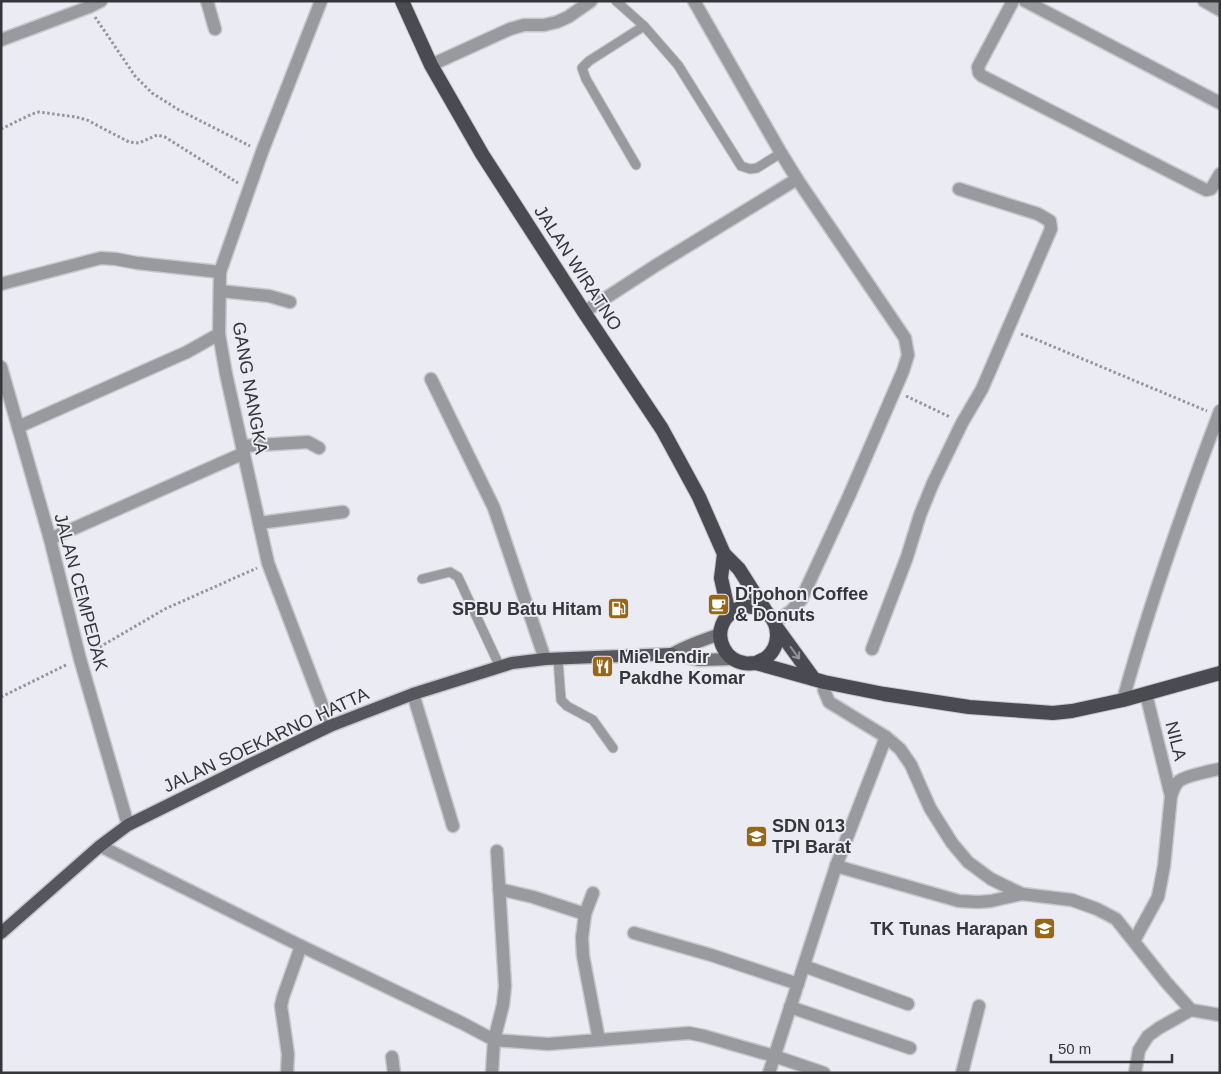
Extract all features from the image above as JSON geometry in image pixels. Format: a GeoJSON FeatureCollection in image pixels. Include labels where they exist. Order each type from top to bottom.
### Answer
{"type":"FeatureCollection","features":[{"type":"Feature","properties":{"kind":"highway","name":"JALAN WIRATNO"},"geometry":{"type":"LineString","coordinates":[[402,1],[431,65],[482,154],[662,429],[699,497],[724,554],[739,569],[773,621],[819,680]]}},
{"type":"Feature","properties":{"kind":"highway"},"geometry":{"type":"LineString","coordinates":[[724,554],[721,578],[729,614]]}},
{"type":"Feature","properties":{"kind":"highway"},"geometry":{"type":"LineString","coordinates":[[756,663],[766,658],[773,650],[777,639],[773,621],[760,609],[752,607],[736,609],[729,614],[722,624],[720,634],[721,644],[726,653],[734,659],[744,663],[756,663],[819,680],[884,694],[969,707],[1053,713],[1072,711],[1123,700],[1220,673]]}},
{"type":"Feature","properties":{"kind":"main road","name":"JALAN SOEKARNO HATTA"},"geometry":{"type":"LineString","coordinates":[[672,654],[686,646],[720,634]]}},
{"type":"Feature","properties":{"kind":"main road","name":"JALAN SOEKARNO HATTA"},"geometry":{"type":"LineString","coordinates":[[1,932],[100,846],[128,825],[249,764],[330,726],[413,694],[512,663],[545,659],[672,654],[699,660],[734,659]]}},
{"type":"Feature","properties":{"kind":"street"},"geometry":{"type":"LineString","coordinates":[[1,40],[87,4],[102,1]]}},
{"type":"Feature","properties":{"kind":"street"},"geometry":{"type":"LineString","coordinates":[[206,1],[214,29]]}},
{"type":"Feature","properties":{"kind":"street","name":"GANG NANGKA"},"geometry":{"type":"LineString","coordinates":[[321,1],[262,152],[220,272],[219,334],[268,563],[330,726]]}},
{"type":"Feature","properties":{"kind":"street"},"geometry":{"type":"LineString","coordinates":[[431,65],[510,29],[524,25],[544,25],[557,22],[568,17],[591,1]]}},
{"type":"Feature","properties":{"kind":"street"},"geometry":{"type":"LineString","coordinates":[[694,1],[797,179],[905,338],[908,355],[895,391],[801,600],[791,611],[773,621]]}},
{"type":"Feature","properties":{"kind":"street"},"geometry":{"type":"LineString","coordinates":[[1013,1],[978,67],[978,73],[1206,190],[1211,188],[1220,174]]}},
{"type":"Feature","properties":{"kind":"street"},"geometry":{"type":"LineString","coordinates":[[1025,1],[1218,98]]}},
{"type":"Feature","properties":{"kind":"street"},"geometry":{"type":"LineString","coordinates":[[1204,1],[1220,10]]}},
{"type":"Feature","properties":{"kind":"street"},"geometry":{"type":"LineString","coordinates":[[584,312],[797,179]]}},
{"type":"Feature","properties":{"kind":"street"},"geometry":{"type":"LineString","coordinates":[[872,650],[908,556],[920,515],[933,483],[962,423],[982,389],[1051,229],[1050,221],[1038,214],[959,189]]}},
{"type":"Feature","properties":{"kind":"street"},"geometry":{"type":"LineString","coordinates":[[1,284],[101,258],[220,272]]}},
{"type":"Feature","properties":{"kind":"street"},"geometry":{"type":"LineString","coordinates":[[220,291],[268,296],[290,302]]}},
{"type":"Feature","properties":{"kind":"street"},"geometry":{"type":"LineString","coordinates":[[18,427],[188,352],[219,334]]}},
{"type":"Feature","properties":{"kind":"street","name":"JALAN CEMPEDAK"},"geometry":{"type":"LineString","coordinates":[[1,367],[50,539],[80,659],[128,825]]}},
{"type":"Feature","properties":{"kind":"street"},"geometry":{"type":"LineString","coordinates":[[431,379],[494,508],[545,659]]}},
{"type":"Feature","properties":{"kind":"street"},"geometry":{"type":"LineString","coordinates":[[1123,700],[1140,638],[1219,413]]}},
{"type":"Feature","properties":{"kind":"street"},"geometry":{"type":"LineString","coordinates":[[50,539],[243,450],[308,442],[319,448]]}},
{"type":"Feature","properties":{"kind":"street"},"geometry":{"type":"LineString","coordinates":[[259,523],[343,512]]}},
{"type":"Feature","properties":{"kind":"street"},"geometry":{"type":"LineString","coordinates":[[819,680],[829,702],[886,737],[900,749],[910,765],[930,808],[952,842],[968,862],[991,879],[1022,894],[1072,900],[1097,909],[1116,919],[1191,1010]]}},
{"type":"Feature","properties":{"kind":"street"},"geometry":{"type":"LineString","coordinates":[[413,694],[453,826]]}},
{"type":"Feature","properties":{"kind":"street","name":"NILA"},"geometry":{"type":"LineString","coordinates":[[1146,694],[1171,796]]}},
{"type":"Feature","properties":{"kind":"street"},"geometry":{"type":"LineString","coordinates":[[769,1073],[836,866],[886,737]]}},
{"type":"Feature","properties":{"kind":"street"},"geometry":{"type":"LineString","coordinates":[[1134,941],[1158,897],[1164,866],[1171,796],[1174,787],[1179,780],[1220,769]]}},
{"type":"Feature","properties":{"kind":"street"},"geometry":{"type":"LineString","coordinates":[[100,846],[494,1040],[548,1044],[690,1034],[704,1036],[774,1056],[824,1073]]}},
{"type":"Feature","properties":{"kind":"street"},"geometry":{"type":"LineString","coordinates":[[492,1073],[494,1040],[506,986],[497,851]]}},
{"type":"Feature","properties":{"kind":"street"},"geometry":{"type":"LineString","coordinates":[[836,866],[959,901],[991,901],[1022,894]]}},
{"type":"Feature","properties":{"kind":"street"},"geometry":{"type":"LineString","coordinates":[[499,889],[533,897],[585,914]]}},
{"type":"Feature","properties":{"kind":"street"},"geometry":{"type":"LineString","coordinates":[[593,893],[585,914],[582,938],[583,956],[599,1040]]}},
{"type":"Feature","properties":{"kind":"street"},"geometry":{"type":"LineString","coordinates":[[634,933],[711,955],[798,984]]}},
{"type":"Feature","properties":{"kind":"street"},"geometry":{"type":"LineString","coordinates":[[287,1073],[288,1054],[281,1006],[301,946]]}},
{"type":"Feature","properties":{"kind":"street"},"geometry":{"type":"LineString","coordinates":[[804,966],[908,1004]]}},
{"type":"Feature","properties":{"kind":"street"},"geometry":{"type":"LineString","coordinates":[[962,1073],[979,1006]]}},
{"type":"Feature","properties":{"kind":"street"},"geometry":{"type":"LineString","coordinates":[[790,1007],[910,1048]]}},
{"type":"Feature","properties":{"kind":"street"},"geometry":{"type":"LineString","coordinates":[[1135,1073],[1139,1050],[1148,1036],[1159,1028],[1191,1010],[1220,1015]]}},
{"type":"Feature","properties":{"kind":"street"},"geometry":{"type":"LineString","coordinates":[[392,1057],[394,1073]]}},
{"type":"Feature","properties":{"kind":"lane"},"geometry":{"type":"LineString","coordinates":[[616,1],[644,26],[678,64],[741,166],[750,169],[758,168],[781,153]]}},
{"type":"Feature","properties":{"kind":"lane"},"geometry":{"type":"LineString","coordinates":[[636,165],[586,79],[582,68],[590,60],[644,26]]}},
{"type":"Feature","properties":{"kind":"lane"},"geometry":{"type":"LineString","coordinates":[[422,579],[450,572],[458,577],[500,667]]}},
{"type":"Feature","properties":{"kind":"lane"},"geometry":{"type":"LineString","coordinates":[[558,659],[561,700],[567,706],[593,720],[613,748]]}},
{"type":"Feature","properties":{"kind":"path"},"geometry":{"type":"LineString","coordinates":[[87,4],[135,76],[152,93],[178,110],[262,152]]}},
{"type":"Feature","properties":{"kind":"path"},"geometry":{"type":"LineString","coordinates":[[1,129],[39,112],[87,120],[129,142],[139,143],[157,135],[165,136],[249,190]]}},
{"type":"Feature","properties":{"kind":"path"},"geometry":{"type":"LineString","coordinates":[[1008,330],[1035,339],[1219,413]]}},
{"type":"Feature","properties":{"kind":"path"},"geometry":{"type":"LineString","coordinates":[[895,391],[962,423]]}},
{"type":"Feature","properties":{"kind":"path"},"geometry":{"type":"LineString","coordinates":[[1,697],[80,659],[165,609],[268,563]]}},
{"type":"Feature","properties":{"kind":"place","name":"D'pohon Coffee & Donuts"},"geometry":{"type":"Point","coordinates":[719,604]}},
{"type":"Feature","properties":{"kind":"place","name":"SPBU Batu Hitam"},"geometry":{"type":"Point","coordinates":[618,609]}},
{"type":"Feature","properties":{"kind":"place","name":"Mie Lendir Pakdhe Komar"},"geometry":{"type":"Point","coordinates":[603,667]}},
{"type":"Feature","properties":{"kind":"place","name":"SDN 013 TPI Barat"},"geometry":{"type":"Point","coordinates":[756,836]}},
{"type":"Feature","properties":{"kind":"place","name":"TK Tunas Harapan"},"geometry":{"type":"Point","coordinates":[1044,929]}}]}
